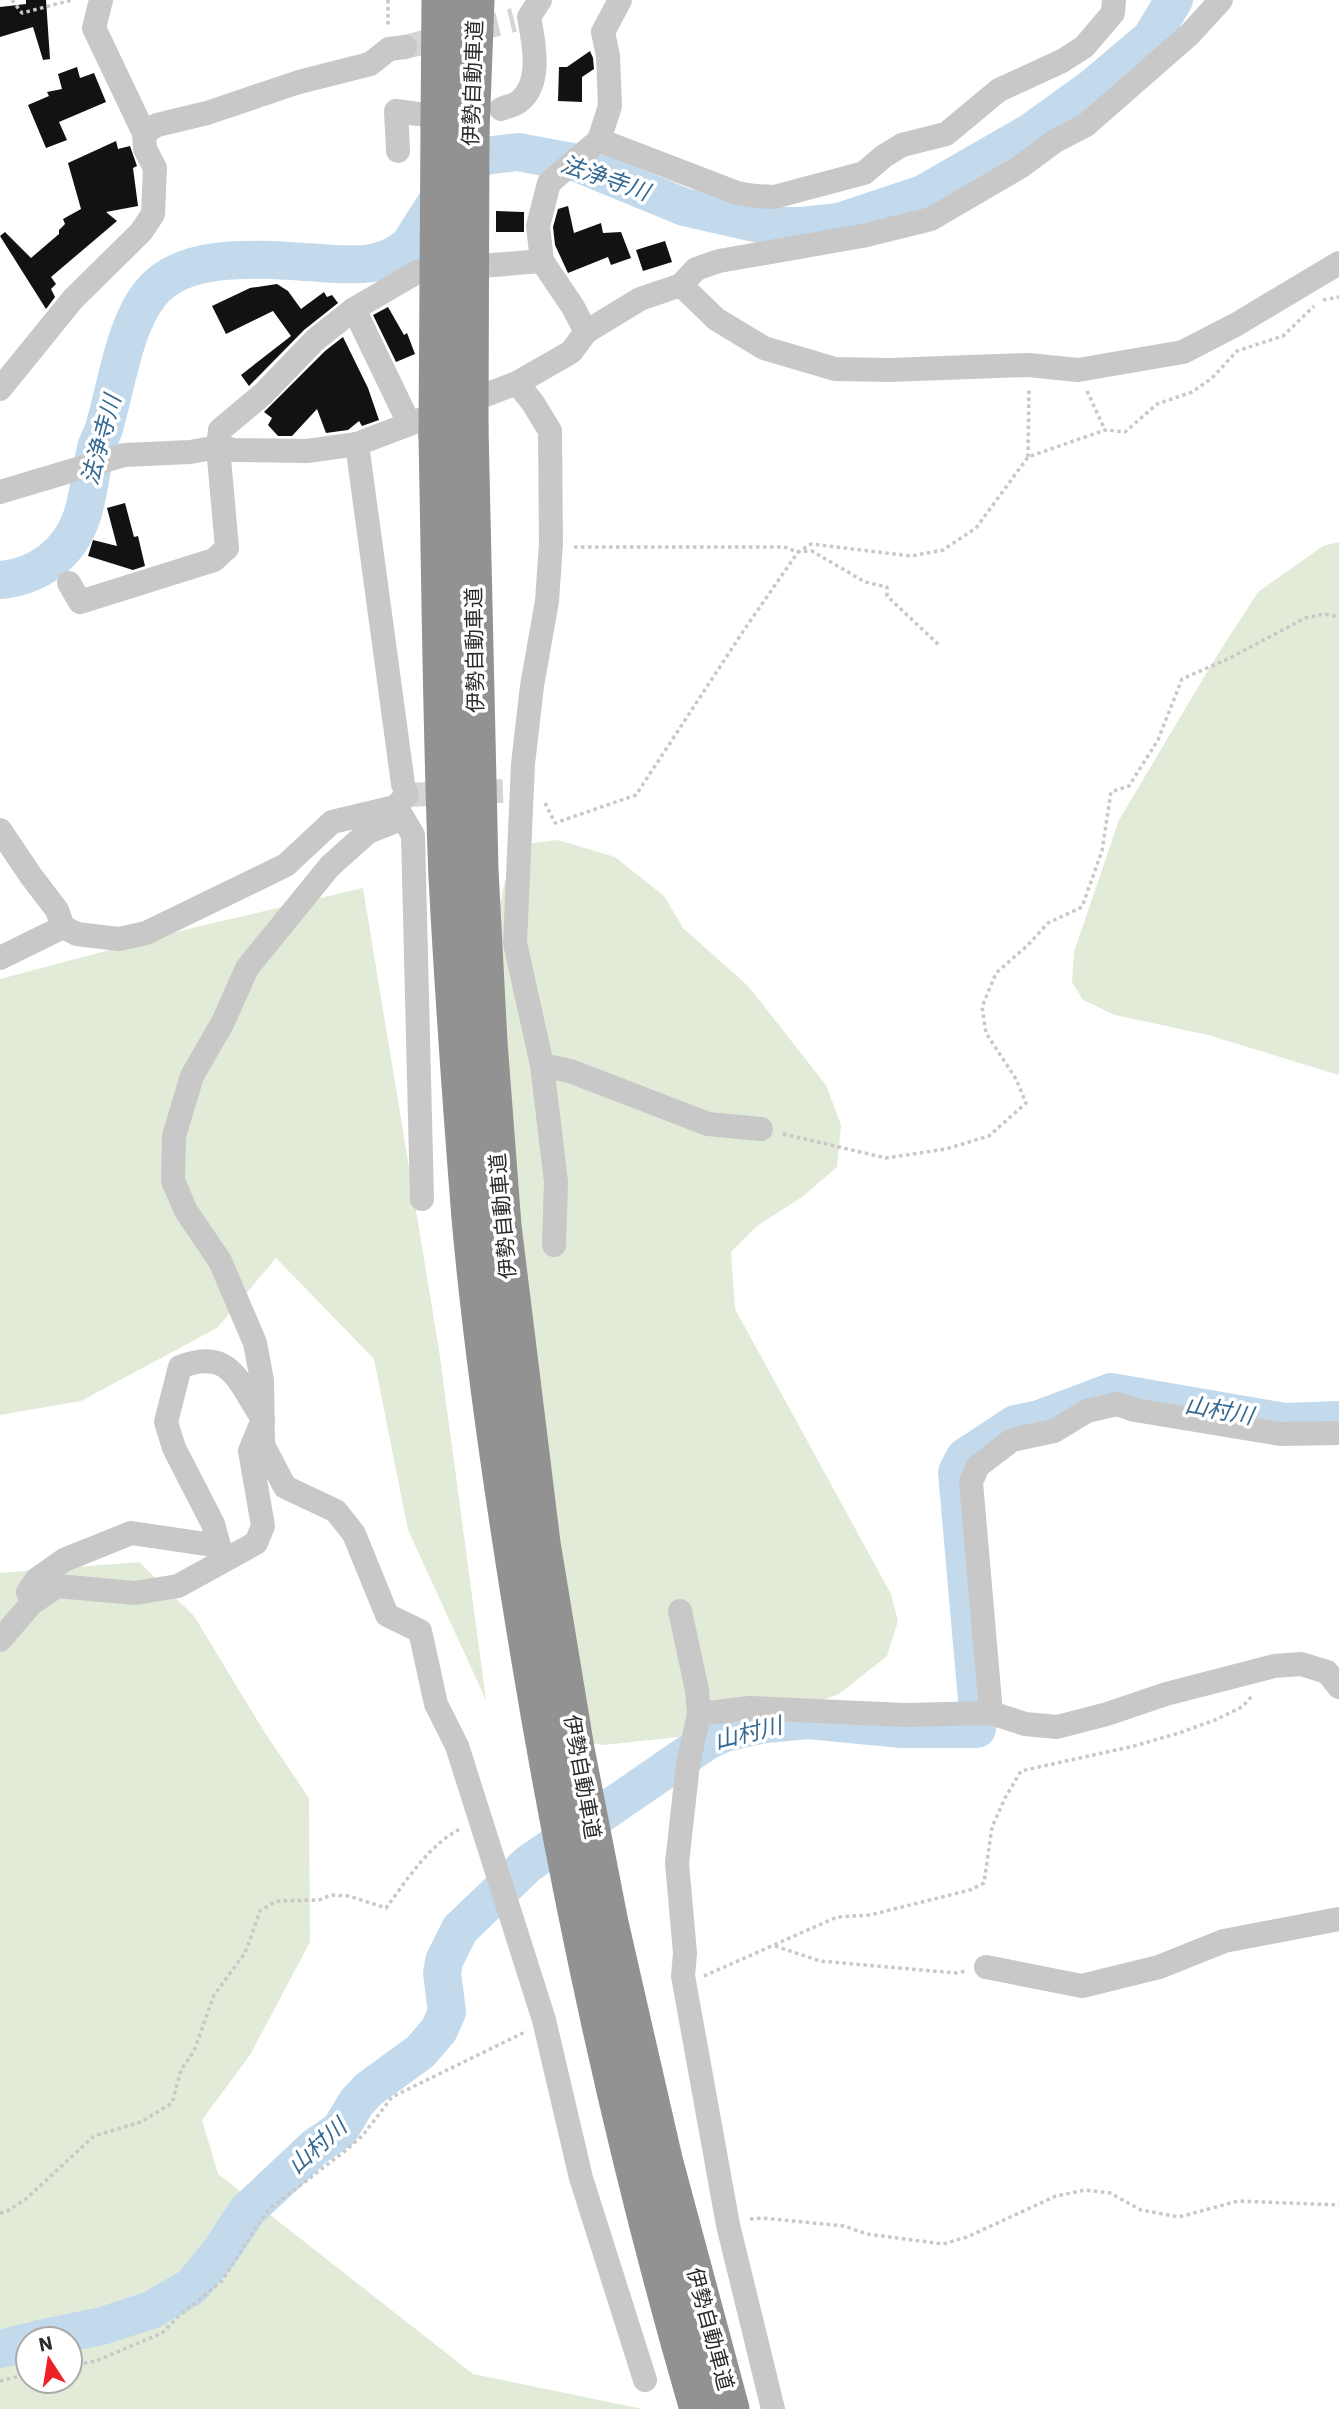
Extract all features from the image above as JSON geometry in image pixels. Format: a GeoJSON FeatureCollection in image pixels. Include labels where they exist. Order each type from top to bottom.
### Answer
{"type":"FeatureCollection","features":[{"type":"Feature","properties":{"kind":"highway","name":"伊勢自動車道"},"geometry":{"type":"LineString","coordinates":[[440,0],[453,431],[489,1042],[503,1226],[540,1530],[576,1749],[610,1923],[664,2159],[732,2409]]}},
{"type":"Feature","properties":{"kind":"highway","name":"伊勢自動車道"},"geometry":{"type":"LineString","coordinates":[[443,124],[476,0]]}},
{"type":"Feature","properties":{"kind":"highway","name":"伊勢自動車道"},"geometry":{"type":"LineString","coordinates":[[453,431],[448,886],[458,1058],[486,1369],[511,1547],[545,1755],[580,1929],[633,2166],[698,2409]]}},
{"type":"Feature","properties":{"kind":"street"},"geometry":{"type":"LineString","coordinates":[[0,389],[73,299],[141,232],[153,214],[155,168],[145,149],[144,133],[94,28],[101,0]]}},
{"type":"Feature","properties":{"kind":"street"},"geometry":{"type":"LineString","coordinates":[[586,332],[573,307],[542,261],[538,226],[549,183],[599,140],[610,106],[608,56],[603,32],[620,0]]}},
{"type":"Feature","properties":{"kind":"street"},"geometry":{"type":"LineString","coordinates":[[599,140],[737,193],[755,196],[774,197],[864,173],[902,145],[946,134],[999,90],[1062,61],[1084,47],[1113,13],[1114,0]]}},
{"type":"Feature","properties":{"kind":"street"},"geometry":{"type":"LineString","coordinates":[[0,492],[124,455],[190,452],[218,447],[234,450],[307,451],[357,444],[517,383],[572,352],[586,332],[640,299],[681,285],[696,270],[719,261],[862,236],[931,219],[1020,167],[1055,141],[1086,125],[1190,34],[1220,0]]}},
{"type":"Feature","properties":{"kind":"street"},"geometry":{"type":"LineString","coordinates":[[501,109],[518,103],[530,88],[534,71],[533,37],[528,12]]}},
{"type":"Feature","properties":{"kind":"street"},"geometry":{"type":"LineString","coordinates":[[144,133],[157,125],[207,113],[299,82],[370,64],[389,49],[405,47]]}},
{"type":"Feature","properties":{"kind":"street"},"geometry":{"type":"LineString","coordinates":[[398,151],[396,111],[443,124]]}},
{"type":"Feature","properties":{"kind":"street"},"geometry":{"type":"LineString","coordinates":[[69,583],[80,602],[214,560],[221,554],[227,548],[218,447],[220,430],[263,394],[315,340],[354,309],[419,271],[542,261]]}},
{"type":"Feature","properties":{"kind":"street"},"geometry":{"type":"LineString","coordinates":[[681,285],[716,319],[764,348],[835,369],[889,370],[1028,365],[1078,370],[1183,352],[1237,324],[1339,263]]}},
{"type":"Feature","properties":{"kind":"street"},"geometry":{"type":"LineString","coordinates":[[354,309],[406,417]]}},
{"type":"Feature","properties":{"kind":"street"},"geometry":{"type":"LineString","coordinates":[[517,383],[550,431],[551,544],[547,601],[513,789],[515,943],[542,1065],[556,1182],[554,1245]]}},
{"type":"Feature","properties":{"kind":"street"},"geometry":{"type":"LineString","coordinates":[[357,444],[403,784],[407,795],[399,813],[368,832],[330,866],[247,968],[223,1022],[192,1076],[174,1136],[173,1181],[186,1212],[220,1261],[255,1343],[262,1380],[263,1446],[285,1487],[336,1511],[355,1534],[387,1615],[420,1631],[436,1704],[457,1746],[544,2020],[581,2178],[645,2379]]}},
{"type":"Feature","properties":{"kind":"street"},"geometry":{"type":"LineString","coordinates":[[0,830],[30,876],[57,910],[64,928],[77,934],[119,939],[146,933],[286,865],[332,822],[399,813]]}},
{"type":"Feature","properties":{"kind":"street"},"geometry":{"type":"LineString","coordinates":[[399,813],[413,835],[422,1199]]}},
{"type":"Feature","properties":{"kind":"street"},"geometry":{"type":"LineString","coordinates":[[0,958],[64,928]]}},
{"type":"Feature","properties":{"kind":"street"},"geometry":{"type":"LineString","coordinates":[[542,1065],[570,1071],[708,1124],[761,1129]]}},
{"type":"Feature","properties":{"kind":"street"},"geometry":{"type":"LineString","coordinates":[[223,1552],[213,1524],[174,1448],[166,1422],[180,1367],[198,1360],[217,1361],[232,1370],[263,1419]]}},
{"type":"Feature","properties":{"kind":"street"},"geometry":{"type":"LineString","coordinates":[[991,1713],[971,1482],[978,1466],[1012,1440],[1054,1431],[1087,1411],[1117,1404],[1135,1410],[1280,1434],[1339,1433]]}},
{"type":"Feature","properties":{"kind":"street"},"geometry":{"type":"LineString","coordinates":[[0,1640],[32,1603],[57,1586],[135,1593],[178,1586],[223,1552],[256,1542],[263,1526],[250,1451],[263,1419]]}},
{"type":"Feature","properties":{"kind":"street"},"geometry":{"type":"LineString","coordinates":[[32,1603],[28,1592],[37,1578],[64,1560],[131,1533],[223,1552]]}},
{"type":"Feature","properties":{"kind":"street"},"geometry":{"type":"LineString","coordinates":[[680,1611],[697,1690],[699,1714],[688,1764],[677,1863],[685,1953],[683,1976],[728,2225],[772,2409]]}},
{"type":"Feature","properties":{"kind":"street"},"geometry":{"type":"LineString","coordinates":[[699,1714],[750,1708],[905,1715],[991,1713],[1025,1724],[1057,1727],[1166,1694],[1274,1666],[1301,1664],[1326,1672],[1339,1687]]}},
{"type":"Feature","properties":{"kind":"street"},"geometry":{"type":"LineString","coordinates":[[986,1967],[1082,1986],[1159,1967],[1224,1941],[1339,1919]]}},
{"type":"Feature","properties":{"kind":"path"},"geometry":{"type":"LineString","coordinates":[[12,0],[22,13],[72,0]]}},
{"type":"Feature","properties":{"kind":"path"},"geometry":{"type":"LineString","coordinates":[[513,789],[538,788],[555,823],[636,795],[798,552],[811,544],[911,556],[943,550],[976,528],[1028,457],[1105,430],[1125,432],[1157,404],[1192,392],[1212,378],[1237,351],[1283,336],[1319,301],[1339,296]]}},
{"type":"Feature","properties":{"kind":"path"},"geometry":{"type":"LineString","coordinates":[[1028,365],[1028,457]]}},
{"type":"Feature","properties":{"kind":"path"},"geometry":{"type":"LineString","coordinates":[[1078,370],[1105,430]]}},
{"type":"Feature","properties":{"kind":"path"},"geometry":{"type":"LineString","coordinates":[[551,544],[568,547],[784,547],[798,552],[812,551],[865,582],[887,587],[887,596],[940,646]]}},
{"type":"Feature","properties":{"kind":"path"},"geometry":{"type":"LineString","coordinates":[[761,1129],[886,1158],[946,1149],[989,1136],[1026,1103],[1016,1079],[986,1033],[982,1007],[996,973],[1048,923],[1082,907],[1102,851],[1111,792],[1129,786],[1158,740],[1182,679],[1230,658],[1306,618],[1325,614],[1339,617]]}},
{"type":"Feature","properties":{"kind":"path"},"geometry":{"type":"LineString","coordinates":[[683,1976],[694,1980],[837,1917],[870,1915],[970,1890],[984,1883],[992,1827],[1004,1798],[1021,1771],[1134,1746],[1215,1720],[1242,1707],[1274,1676],[1274,1666]]}},
{"type":"Feature","properties":{"kind":"path"},"geometry":{"type":"LineString","coordinates":[[0,2213],[27,2198],[94,2136],[141,2122],[172,2103],[181,2070],[194,2051],[214,1995],[245,1953],[260,1911],[276,1902],[319,1900],[331,1895],[349,1896],[386,1908],[439,1844],[457,1831],[480,1820]]}},
{"type":"Feature","properties":{"kind":"path"},"geometry":{"type":"LineString","coordinates":[[775,1946],[820,1961],[956,1973],[986,1967]]}},
{"type":"Feature","properties":{"kind":"path"},"geometry":{"type":"LineString","coordinates":[[84,2363],[96,2361],[162,2333],[222,2281],[267,2211],[363,2135],[392,2098],[544,2020]]}},
{"type":"Feature","properties":{"kind":"path"},"geometry":{"type":"LineString","coordinates":[[728,2225],[762,2218],[792,2220],[844,2226],[867,2234],[943,2244],[1056,2196],[1085,2190],[1110,2193],[1141,2210],[1179,2217],[1238,2201],[1339,2205]]}},
{"type":"Feature","properties":{"kind":"green space"},"geometry":{"type":"Polygon","coordinates":[[[1339,542],[1339,1075],[1208,1035],[1115,1015],[1083,1000],[1072,982],[1074,952],[1119,820],[1213,662],[1258,592],[1323,546],[1339,542]]]}},
{"type":"Feature","properties":{"kind":"green space"},"geometry":{"type":"Polygon","coordinates":[[[558,840],[615,857],[664,896],[683,928],[748,986],[826,1085],[841,1125],[837,1167],[802,1197],[757,1226],[731,1252],[735,1309],[891,1594],[898,1621],[887,1656],[839,1694],[775,1717],[687,1736],[604,1745],[546,1736],[492,942],[505,881],[526,844],[558,840]]]}},
{"type":"Feature","properties":{"kind":"green space"},"geometry":{"type":"Polygon","coordinates":[[[363,888],[439,1350],[486,1700],[408,1530],[374,1359],[276,1258],[217,1328],[81,1401],[0,1415],[0,979],[196,927],[363,888]]]}},
{"type":"Feature","properties":{"kind":"green space"},"geometry":{"type":"Polygon","coordinates":[[[139,1562],[194,1616],[265,1733],[309,1798],[310,1942],[250,2055],[202,2120],[218,2174],[473,2374],[643,2409],[0,2409],[0,1573],[139,1562]]]}},
{"type":"Feature","properties":{"kind":"building"},"geometry":{"type":"Polygon","coordinates":[[[26,0],[46,0],[50,59],[43,60],[33,27],[0,37],[0,7],[26,4],[26,0]]]}},
{"type":"Feature","properties":{"kind":"building"},"geometry":{"type":"Polygon","coordinates":[[[590,51],[594,69],[582,77],[582,102],[558,101],[559,67],[567,67],[590,51]]]}},
{"type":"Feature","properties":{"kind":"building"},"geometry":{"type":"Polygon","coordinates":[[[77,67],[80,78],[94,73],[106,102],[59,122],[67,140],[46,148],[28,105],[49,96],[47,92],[62,89],[58,74],[77,67]]]}},
{"type":"Feature","properties":{"kind":"building"},"geometry":{"type":"Polygon","coordinates":[[[116,141],[118,149],[130,146],[137,166],[133,168],[138,206],[106,212],[117,221],[51,277],[56,284],[51,289],[55,297],[46,309],[0,236],[5,232],[31,258],[59,234],[65,224],[63,219],[81,209],[68,163],[116,141]]]}},
{"type":"Feature","properties":{"kind":"building"},"geometry":{"type":"Polygon","coordinates":[[[568,206],[574,233],[601,223],[603,233],[621,232],[631,258],[611,265],[608,257],[568,273],[555,245],[553,227],[558,209],[568,206]]]}},
{"type":"Feature","properties":{"kind":"building"},"geometry":{"type":"Polygon","coordinates":[[[496,211],[524,212],[524,232],[496,232],[496,211]]]}},
{"type":"Feature","properties":{"kind":"building"},"geometry":{"type":"Polygon","coordinates":[[[665,241],[672,262],[643,271],[636,250],[665,241]]]}},
{"type":"Feature","properties":{"kind":"building"},"geometry":{"type":"Polygon","coordinates":[[[277,284],[288,291],[301,309],[324,292],[327,297],[332,295],[338,303],[304,330],[249,386],[241,375],[291,336],[273,311],[226,334],[212,306],[250,288],[277,284]]]}},
{"type":"Feature","properties":{"kind":"building"},"geometry":{"type":"Polygon","coordinates":[[[388,307],[404,335],[407,333],[415,354],[396,362],[373,315],[388,307]]]}},
{"type":"Feature","properties":{"kind":"building"},"geometry":{"type":"Polygon","coordinates":[[[343,337],[368,388],[379,420],[362,426],[359,421],[348,430],[326,433],[317,409],[292,436],[278,436],[268,425],[272,418],[264,412],[325,351],[343,337]]]}},
{"type":"Feature","properties":{"kind":"building"},"geometry":{"type":"Polygon","coordinates":[[[125,503],[134,537],[138,536],[145,566],[133,570],[88,556],[93,540],[117,546],[107,508],[125,503]]]}},
{"type":"Feature","properties":{"kind":"waterway","name":"法浄寺川"},"geometry":{"type":"LineString","coordinates":[[0,580],[27,574],[51,561],[77,529],[96,448],[134,323],[150,294],[165,280],[184,270],[229,260],[332,264],[379,262],[410,244],[451,179],[484,156],[518,152],[577,163],[684,207],[768,226],[839,222],[923,194],[1031,132],[1092,88],[1151,38],[1174,0]]}},
{"type":"Feature","properties":{"kind":"waterway","name":"山村川"},"geometry":{"type":"LineString","coordinates":[[84,2330],[151,2310],[191,2287],[220,2252],[247,2211],[315,2147],[340,2130],[356,2103],[369,2089],[420,2052],[439,2030],[447,2012],[442,1973],[444,1961],[460,1929],[528,1864],[707,1741],[724,1733],[765,1724],[808,1720],[902,1729],[977,1729],[977,1700],[957,1472],[965,1457],[1015,1424],[1039,1419],[1111,1392],[1285,1422],[1339,1420]]}},
{"type":"Feature","properties":{"kind":"waterway","name":"山村川"},"geometry":{"type":"LineString","coordinates":[[0,2349],[14,2346]]}},
{"type":"Feature","properties":{"kind":"tunnel"},"geometry":{"type":"LineString","coordinates":[[405,47],[514,20]]}},
{"type":"Feature","properties":{"kind":"tunnel"},"geometry":{"type":"LineString","coordinates":[[407,795],[505,791]]}}]}
